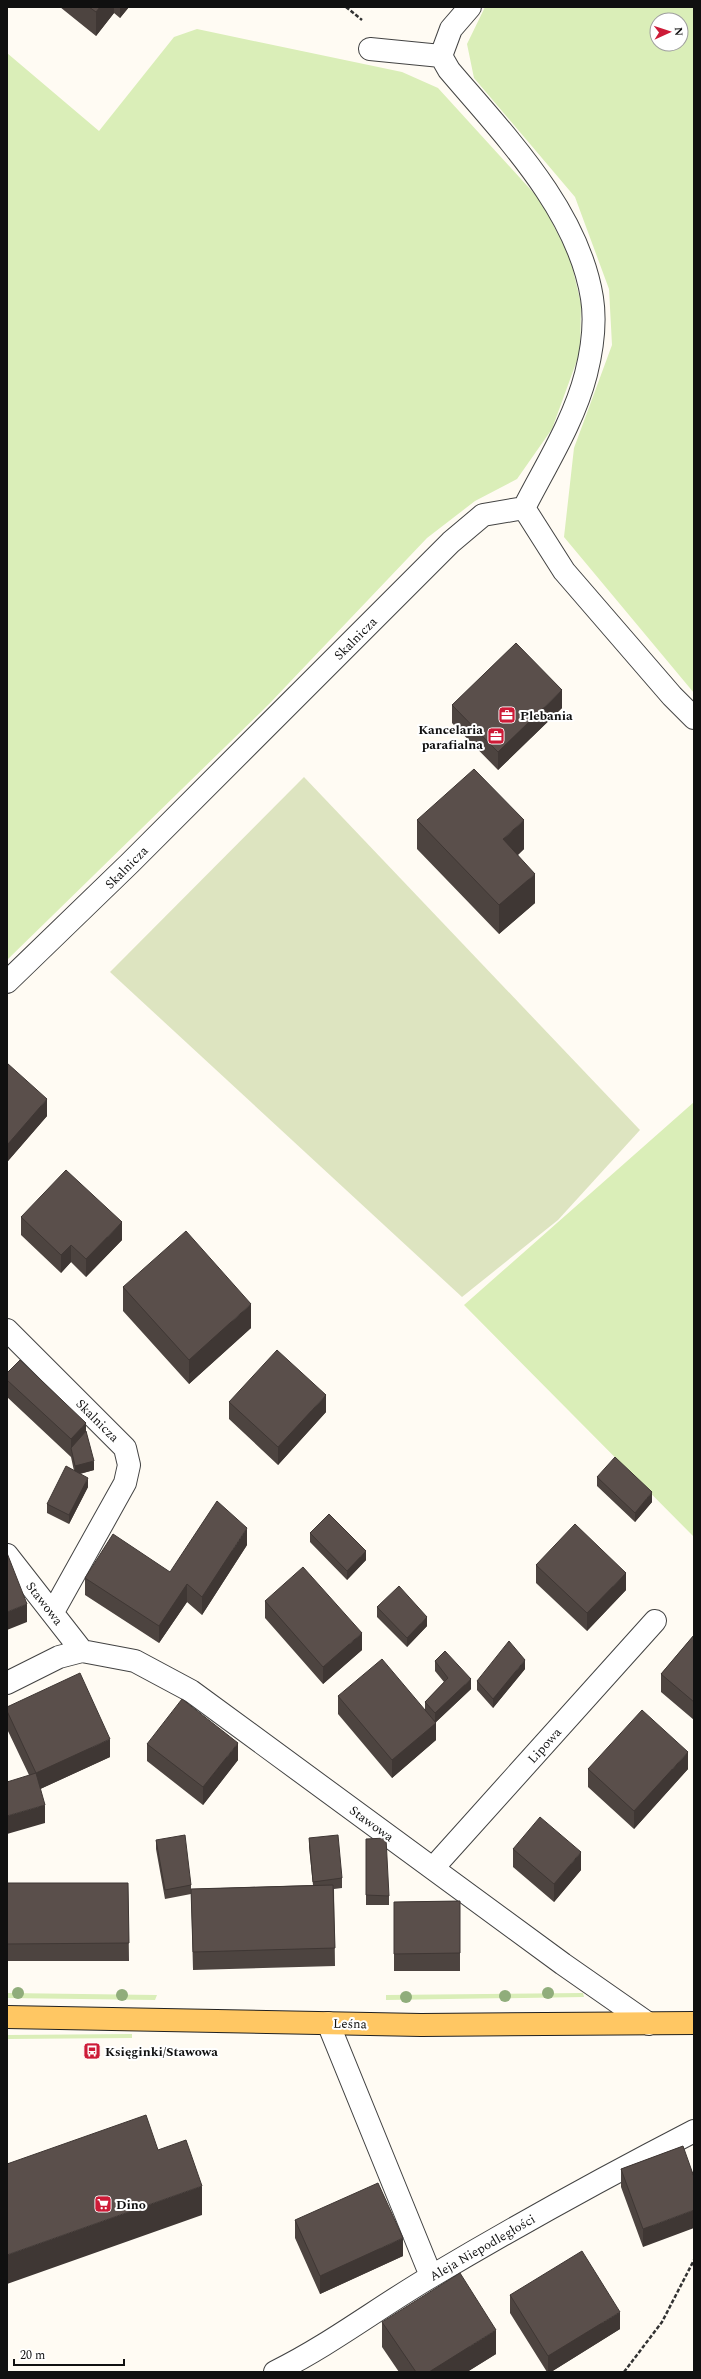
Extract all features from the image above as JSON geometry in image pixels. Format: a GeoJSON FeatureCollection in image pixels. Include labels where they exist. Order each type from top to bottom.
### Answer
{"type":"FeatureCollection","features":[{"type":"Feature","properties":{"kind":"main road","name":"Leśna"},"geometry":{"type":"LineString","coordinates":[[7,2017],[328,2023],[694,2023]]}},
{"type":"Feature","properties":{"kind":"street"},"geometry":{"type":"LineString","coordinates":[[440,56],[451,29],[470,7]]}},
{"type":"Feature","properties":{"kind":"street"},"geometry":{"type":"LineString","coordinates":[[370,50],[440,56]]}},
{"type":"Feature","properties":{"kind":"street"},"geometry":{"type":"LineString","coordinates":[[440,56],[449,70],[546,189],[569,229],[584,264],[592,300],[593,334],[586,374],[573,410],[524,508],[564,571],[672,696],[694,718]]}},
{"type":"Feature","properties":{"kind":"street","name":"Skalnicza"},"geometry":{"type":"LineString","coordinates":[[7,982],[130,863],[451,542],[483,515],[524,508]]}},
{"type":"Feature","properties":{"kind":"street","name":"Skalnicza"},"geometry":{"type":"LineString","coordinates":[[7,1330],[125,1448],[129,1465],[125,1483],[53,1612]]}},
{"type":"Feature","properties":{"kind":"street","name":"Stawowa"},"geometry":{"type":"LineString","coordinates":[[7,1555],[82,1651]]}},
{"type":"Feature","properties":{"kind":"street","name":"Lipowa"},"geometry":{"type":"LineString","coordinates":[[433,1868],[655,1621]]}},
{"type":"Feature","properties":{"kind":"street","name":"Stawowa"},"geometry":{"type":"LineString","coordinates":[[7,1683],[59,1657],[82,1651],[135,1661],[191,1691],[562,1964],[649,2024]]}},
{"type":"Feature","properties":{"kind":"street"},"geometry":{"type":"LineString","coordinates":[[328,2023],[431,2276]]}},
{"type":"Feature","properties":{"kind":"street","name":"Aleja Niepodległości"},"geometry":{"type":"LineString","coordinates":[[275,2372],[300,2359],[431,2276],[564,2198],[694,2131]]}},
{"type":"Feature","properties":{"kind":"path"},"geometry":{"type":"LineString","coordinates":[[624,2372],[662,2322],[694,2260]]}},
{"type":"Feature","properties":{"kind":"green space"},"geometry":{"type":"Polygon","coordinates":[[[485,7],[694,7],[694,693],[564,537],[574,448],[612,345],[609,289],[575,197],[474,78],[467,44],[485,7]]]}},
{"type":"Feature","properties":{"kind":"green space"},"geometry":{"type":"Polygon","coordinates":[[[197,29],[402,72],[438,88],[541,201],[570,257],[581,304],[580,352],[552,429],[517,479],[475,501],[427,538],[269,704],[7,960],[7,53],[99,131],[174,37],[197,29]]]}},
{"type":"Feature","properties":{"kind":"green space"},"geometry":{"type":"Polygon","coordinates":[[[304,777],[640,1130],[558,1220],[462,1297],[110,972],[304,777]]]}},
{"type":"Feature","properties":{"kind":"green space"},"geometry":{"type":"Polygon","coordinates":[[[694,1102],[694,1537],[464,1305],[694,1102]]]}},
{"type":"Feature","properties":{"kind":"green space"},"geometry":{"type":"Polygon","coordinates":[[[7,1993],[157,1995],[155,2000],[7,1998],[7,1993]]]}},
{"type":"Feature","properties":{"kind":"green space"},"geometry":{"type":"Polygon","coordinates":[[[583,1993],[584,1997],[386,2000],[386,1995],[583,1993]]]}},
{"type":"Feature","properties":{"kind":"green space"},"geometry":{"type":"Polygon","coordinates":[[[132,2034],[132,2038],[7,2039],[7,2035],[132,2034]]]}},
{"type":"Feature","properties":{"kind":"building"},"geometry":{"type":"Polygon","coordinates":[[[89,7],[100,7],[96,12],[89,7]]]}},
{"type":"Feature","properties":{"kind":"building","name":"Plebania"},"geometry":{"type":"Polygon","coordinates":[[[516,643],[562,690],[498,752],[452,705],[516,643]]]}},
{"type":"Feature","properties":{"kind":"building"},"geometry":{"type":"Polygon","coordinates":[[[474,769],[524,820],[503,839],[535,874],[499,905],[417,820],[474,769]]]}},
{"type":"Feature","properties":{"kind":"building"},"geometry":{"type":"Polygon","coordinates":[[[7,1063],[47,1099],[8,1144],[7,1143],[7,1063]]]}},
{"type":"Feature","properties":{"kind":"building"},"geometry":{"type":"Polygon","coordinates":[[[66,1170],[122,1222],[86,1259],[71,1245],[61,1255],[21,1217],[66,1170]]]}},
{"type":"Feature","properties":{"kind":"building"},"geometry":{"type":"Polygon","coordinates":[[[186,1231],[251,1304],[189,1360],[123,1287],[186,1231]]]}},
{"type":"Feature","properties":{"kind":"building"},"geometry":{"type":"Polygon","coordinates":[[[277,1350],[326,1395],[278,1447],[229,1402],[277,1350]]]}},
{"type":"Feature","properties":{"kind":"building"},"geometry":{"type":"Polygon","coordinates":[[[20,1360],[86,1423],[71,1439],[7,1380],[7,1373],[20,1360]]]}},
{"type":"Feature","properties":{"kind":"building"},"geometry":{"type":"Polygon","coordinates":[[[86,1431],[94,1461],[75,1466],[71,1448],[86,1431]]]}},
{"type":"Feature","properties":{"kind":"building"},"geometry":{"type":"Polygon","coordinates":[[[615,1457],[652,1492],[635,1513],[597,1477],[615,1457]]]}},
{"type":"Feature","properties":{"kind":"building"},"geometry":{"type":"Polygon","coordinates":[[[66,1466],[88,1478],[69,1515],[47,1504],[66,1466]]]}},
{"type":"Feature","properties":{"kind":"building"},"geometry":{"type":"Polygon","coordinates":[[[217,1501],[247,1528],[202,1597],[187,1584],[159,1626],[85,1578],[113,1534],[170,1572],[217,1501]]]}},
{"type":"Feature","properties":{"kind":"building"},"geometry":{"type":"Polygon","coordinates":[[[329,1514],[366,1551],[347,1571],[310,1533],[329,1514]]]}},
{"type":"Feature","properties":{"kind":"building"},"geometry":{"type":"Polygon","coordinates":[[[575,1524],[626,1573],[587,1613],[536,1565],[575,1524]]]}},
{"type":"Feature","properties":{"kind":"building"},"geometry":{"type":"Polygon","coordinates":[[[7,1553],[27,1604],[7,1612],[7,1553]]]}},
{"type":"Feature","properties":{"kind":"building"},"geometry":{"type":"Polygon","coordinates":[[[303,1567],[362,1633],[323,1667],[265,1601],[303,1567]]]}},
{"type":"Feature","properties":{"kind":"building"},"geometry":{"type":"Polygon","coordinates":[[[399,1586],[427,1617],[407,1638],[377,1607],[399,1586]]]}},
{"type":"Feature","properties":{"kind":"building"},"geometry":{"type":"Polygon","coordinates":[[[694,1635],[694,1702],[661,1674],[694,1635]]]}},
{"type":"Feature","properties":{"kind":"building"},"geometry":{"type":"Polygon","coordinates":[[[509,1641],[525,1660],[493,1699],[477,1681],[509,1641]]]}},
{"type":"Feature","properties":{"kind":"building"},"geometry":{"type":"Polygon","coordinates":[[[445,1651],[471,1679],[435,1713],[425,1702],[448,1678],[435,1661],[445,1651]]]}},
{"type":"Feature","properties":{"kind":"building"},"geometry":{"type":"Polygon","coordinates":[[[382,1659],[436,1723],[392,1760],[338,1696],[382,1659]]]}},
{"type":"Feature","properties":{"kind":"building"},"geometry":{"type":"Polygon","coordinates":[[[80,1673],[110,1739],[36,1773],[7,1711],[7,1707],[80,1673]]]}},
{"type":"Feature","properties":{"kind":"building"},"geometry":{"type":"Polygon","coordinates":[[[182,1699],[238,1743],[203,1787],[147,1744],[182,1699]]]}},
{"type":"Feature","properties":{"kind":"building"},"geometry":{"type":"Polygon","coordinates":[[[642,1710],[688,1752],[634,1811],[588,1769],[642,1710]]]}},
{"type":"Feature","properties":{"kind":"building"},"geometry":{"type":"Polygon","coordinates":[[[36,1773],[45,1805],[7,1816],[7,1782],[36,1773]]]}},
{"type":"Feature","properties":{"kind":"building"},"geometry":{"type":"Polygon","coordinates":[[[540,1817],[581,1852],[554,1884],[513,1849],[540,1817]]]}},
{"type":"Feature","properties":{"kind":"building"},"geometry":{"type":"Polygon","coordinates":[[[185,1835],[191,1885],[165,1890],[156,1840],[185,1835]]]}},
{"type":"Feature","properties":{"kind":"building"},"geometry":{"type":"Polygon","coordinates":[[[338,1835],[342,1878],[313,1882],[309,1838],[338,1835]]]}},
{"type":"Feature","properties":{"kind":"building"},"geometry":{"type":"Polygon","coordinates":[[[386,1838],[389,1896],[366,1895],[366,1839],[386,1838]]]}},
{"type":"Feature","properties":{"kind":"building"},"geometry":{"type":"Polygon","coordinates":[[[7,1883],[128,1883],[129,1943],[7,1944],[7,1883]]]}},
{"type":"Feature","properties":{"kind":"building"},"geometry":{"type":"Polygon","coordinates":[[[333,1885],[335,1948],[193,1952],[191,1889],[333,1885]]]}},
{"type":"Feature","properties":{"kind":"building"},"geometry":{"type":"Polygon","coordinates":[[[460,1901],[460,1953],[394,1954],[394,1902],[460,1901]]]}},
{"type":"Feature","properties":{"kind":"building","name":"Dino"},"geometry":{"type":"Polygon","coordinates":[[[146,2115],[158,2150],[186,2140],[202,2186],[7,2255],[7,2164],[146,2115]]]}},
{"type":"Feature","properties":{"kind":"building"},"geometry":{"type":"Polygon","coordinates":[[[683,2146],[694,2177],[694,2210],[643,2229],[621,2169],[683,2146]]]}},
{"type":"Feature","properties":{"kind":"building"},"geometry":{"type":"Polygon","coordinates":[[[378,2183],[403,2238],[320,2276],[295,2220],[378,2183]]]}},
{"type":"Feature","properties":{"kind":"building"},"geometry":{"type":"Polygon","coordinates":[[[582,2251],[620,2312],[548,2356],[510,2295],[582,2251]]]}},
{"type":"Feature","properties":{"kind":"building"},"geometry":{"type":"Polygon","coordinates":[[[460,2273],[496,2330],[429,2372],[416,2372],[382,2322],[460,2273]]]}},
{"type":"Feature","properties":{"kind":"place","name":"Plebania"},"geometry":{"type":"Point","coordinates":[507,715]}},
{"type":"Feature","properties":{"kind":"place","name":"Kancelaria parafialna"},"geometry":{"type":"Point","coordinates":[496,736]}},
{"type":"Feature","properties":{"kind":"place","name":"Księginki/Stawowa"},"geometry":{"type":"Point","coordinates":[92,2051]}},
{"type":"Feature","properties":{"kind":"place","name":"Dino"},"geometry":{"type":"Point","coordinates":[103,2204]}}]}
